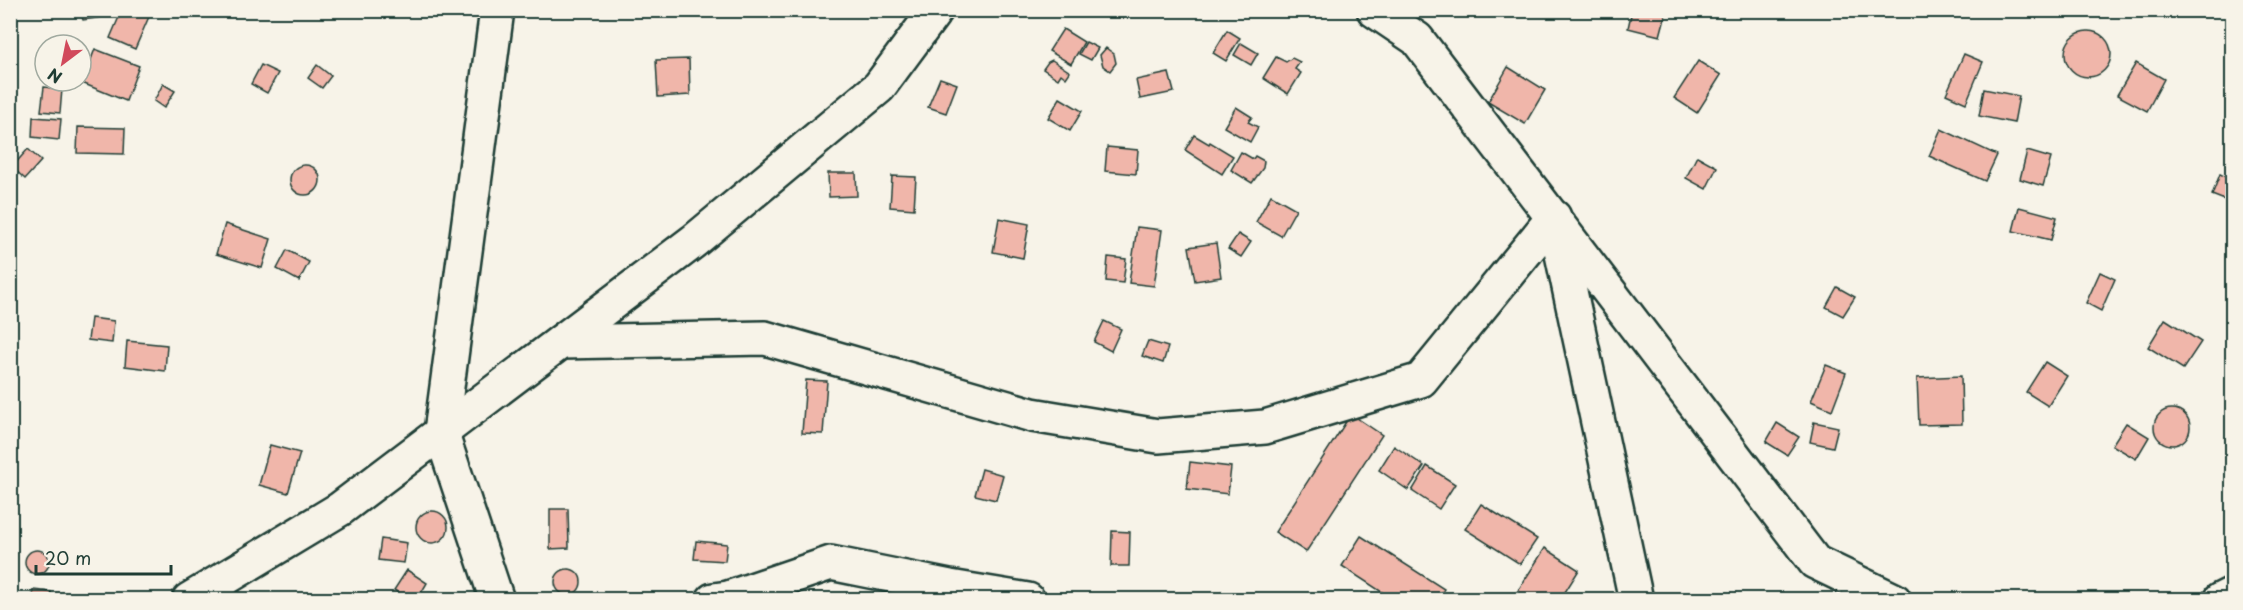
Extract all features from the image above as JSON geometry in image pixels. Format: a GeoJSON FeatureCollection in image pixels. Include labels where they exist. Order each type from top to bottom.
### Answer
{"type":"FeatureCollection","features":[{"type":"Feature","properties":{"kind":"street"},"geometry":{"type":"LineString","coordinates":[[497,10],[441,432],[497,600]]}},
{"type":"Feature","properties":{"kind":"street"},"geometry":{"type":"LineString","coordinates":[[189,600],[340,509],[694,241],[879,87],[936,10]]}},
{"type":"Feature","properties":{"kind":"street"},"geometry":{"type":"LineString","coordinates":[[1374,10],[1417,39],[1815,562],[1894,600]]}},
{"type":"Feature","properties":{"kind":"street"},"geometry":{"type":"LineString","coordinates":[[561,342],[765,339],[1032,415],[1158,436],[1265,427],[1421,380],[1554,217]]}},
{"type":"Feature","properties":{"kind":"street"},"geometry":{"type":"LineString","coordinates":[[1554,217],[1636,600]]}},
{"type":"Feature","properties":{"kind":"street"},"geometry":{"type":"LineString","coordinates":[[713,600],[728,598],[831,563],[1028,600]]}},
{"type":"Feature","properties":{"kind":"street"},"geometry":{"type":"LineString","coordinates":[[2220,600],[2232,594]]}},
{"type":"Feature","properties":{"kind":"building"},"geometry":{"type":"Polygon","coordinates":[[[80,10],[102,10],[103,17],[83,20],[80,10]]]}},
{"type":"Feature","properties":{"kind":"building"},"geometry":{"type":"Polygon","coordinates":[[[122,10],[151,12],[135,49],[110,38],[122,10]]]}},
{"type":"Feature","properties":{"kind":"building"},"geometry":{"type":"Polygon","coordinates":[[[1632,10],[1667,10],[1660,36],[1628,28],[1632,10]]]}},
{"type":"Feature","properties":{"kind":"building"},"geometry":{"type":"Polygon","coordinates":[[[1063,29],[1084,42],[1071,64],[1049,51],[1063,29]]]}},
{"type":"Feature","properties":{"kind":"building"},"geometry":{"type":"Polygon","coordinates":[[[1227,30],[1240,38],[1226,61],[1213,53],[1227,30]]]}},
{"type":"Feature","properties":{"kind":"building"},"geometry":{"type":"Polygon","coordinates":[[[2088,31],[2097,32],[2105,37],[2110,45],[2110,63],[2105,71],[2097,76],[2088,77],[2079,76],[2071,71],[2066,63],[2065,54],[2066,45],[2071,37],[2079,32],[2088,31]]]}},
{"type":"Feature","properties":{"kind":"building"},"geometry":{"type":"Polygon","coordinates":[[[1086,42],[1098,48],[1091,60],[1079,54],[1086,42]]]}},
{"type":"Feature","properties":{"kind":"building"},"geometry":{"type":"Polygon","coordinates":[[[1241,43],[1258,53],[1251,65],[1234,55],[1241,43]]]}},
{"type":"Feature","properties":{"kind":"building"},"geometry":{"type":"Polygon","coordinates":[[[1106,48],[1114,54],[1116,63],[1110,71],[1103,66],[1100,55],[1106,48]]]}},
{"type":"Feature","properties":{"kind":"building"},"geometry":{"type":"Polygon","coordinates":[[[95,49],[139,66],[126,101],[93,88],[95,49]]]}},
{"type":"Feature","properties":{"kind":"building"},"geometry":{"type":"Polygon","coordinates":[[[1964,54],[1983,62],[1966,103],[1946,94],[1964,54]]]}},
{"type":"Feature","properties":{"kind":"building"},"geometry":{"type":"Polygon","coordinates":[[[1276,57],[1286,62],[1292,58],[1300,62],[1295,69],[1301,73],[1288,94],[1263,78],[1276,57]]]}},
{"type":"Feature","properties":{"kind":"building"},"geometry":{"type":"Polygon","coordinates":[[[689,59],[690,95],[658,97],[656,60],[689,59]]]}},
{"type":"Feature","properties":{"kind":"building"},"geometry":{"type":"Polygon","coordinates":[[[1052,60],[1070,72],[1066,78],[1061,74],[1058,79],[1043,69],[1052,60]]]}},
{"type":"Feature","properties":{"kind":"building"},"geometry":{"type":"Polygon","coordinates":[[[1698,61],[1721,75],[1697,113],[1674,98],[1698,61]]]}},
{"type":"Feature","properties":{"kind":"building"},"geometry":{"type":"Polygon","coordinates":[[[2136,63],[2164,79],[2147,111],[2117,95],[2136,63]]]}},
{"type":"Feature","properties":{"kind":"building"},"geometry":{"type":"Polygon","coordinates":[[[261,65],[278,73],[267,93],[251,84],[261,65]]]}},
{"type":"Feature","properties":{"kind":"building"},"geometry":{"type":"Polygon","coordinates":[[[317,65],[331,76],[322,88],[308,78],[317,65]]]}},
{"type":"Feature","properties":{"kind":"building"},"geometry":{"type":"Polygon","coordinates":[[[1508,67],[1545,90],[1525,124],[1488,102],[1508,67]]]}},
{"type":"Feature","properties":{"kind":"building"},"geometry":{"type":"Polygon","coordinates":[[[1169,73],[1174,92],[1140,99],[1136,80],[1169,73]]]}},
{"type":"Feature","properties":{"kind":"building"},"geometry":{"type":"Polygon","coordinates":[[[940,78],[957,84],[946,113],[928,107],[940,78]]]}},
{"type":"Feature","properties":{"kind":"building"},"geometry":{"type":"Polygon","coordinates":[[[163,84],[175,91],[164,108],[154,101],[163,84]]]}},
{"type":"Feature","properties":{"kind":"building"},"geometry":{"type":"Polygon","coordinates":[[[1984,89],[2019,96],[2014,123],[1979,116],[1984,89]]]}},
{"type":"Feature","properties":{"kind":"building"},"geometry":{"type":"Polygon","coordinates":[[[43,93],[62,93],[60,113],[41,111],[43,93]]]}},
{"type":"Feature","properties":{"kind":"building"},"geometry":{"type":"Polygon","coordinates":[[[1060,98],[1082,111],[1070,131],[1048,118],[1060,98]]]}},
{"type":"Feature","properties":{"kind":"building"},"geometry":{"type":"Polygon","coordinates":[[[1236,107],[1252,117],[1248,122],[1258,127],[1250,142],[1224,127],[1236,107]]]}},
{"type":"Feature","properties":{"kind":"building"},"geometry":{"type":"Polygon","coordinates":[[[33,117],[61,119],[59,140],[32,137],[33,117]]]}},
{"type":"Feature","properties":{"kind":"building"},"geometry":{"type":"Polygon","coordinates":[[[78,127],[125,128],[124,154],[77,153],[78,127]]]}},
{"type":"Feature","properties":{"kind":"building"},"geometry":{"type":"Polygon","coordinates":[[[1941,129],[1997,155],[1985,181],[1929,156],[1941,129]]]}},
{"type":"Feature","properties":{"kind":"building"},"geometry":{"type":"Polygon","coordinates":[[[1194,135],[1233,156],[1222,174],[1185,150],[1194,135]]]}},
{"type":"Feature","properties":{"kind":"building"},"geometry":{"type":"Polygon","coordinates":[[[1107,147],[1138,150],[1136,174],[1105,171],[1107,147]]]}},
{"type":"Feature","properties":{"kind":"building"},"geometry":{"type":"Polygon","coordinates":[[[28,149],[41,161],[25,179],[12,167],[28,149]]]}},
{"type":"Feature","properties":{"kind":"building"},"geometry":{"type":"Polygon","coordinates":[[[2027,151],[2051,158],[2043,186],[2020,179],[2027,151]]]}},
{"type":"Feature","properties":{"kind":"building"},"geometry":{"type":"Polygon","coordinates":[[[1241,152],[1253,159],[1255,156],[1264,161],[1263,168],[1252,183],[1231,170],[1241,152]]]}},
{"type":"Feature","properties":{"kind":"building"},"geometry":{"type":"Polygon","coordinates":[[[1697,156],[1717,167],[1706,189],[1686,178],[1697,156]]]}},
{"type":"Feature","properties":{"kind":"building"},"geometry":{"type":"Polygon","coordinates":[[[305,165],[316,169],[320,180],[316,191],[305,195],[294,191],[290,180],[294,169],[305,165]]]}},
{"type":"Feature","properties":{"kind":"building"},"geometry":{"type":"Polygon","coordinates":[[[828,173],[856,173],[857,196],[829,197],[828,173]]]}},
{"type":"Feature","properties":{"kind":"building"},"geometry":{"type":"Polygon","coordinates":[[[2220,174],[2232,180],[2232,203],[2212,195],[2220,174]]]}},
{"type":"Feature","properties":{"kind":"building"},"geometry":{"type":"Polygon","coordinates":[[[892,176],[916,177],[914,209],[890,207],[892,176]]]}},
{"type":"Feature","properties":{"kind":"building"},"geometry":{"type":"Polygon","coordinates":[[[1271,195],[1296,209],[1281,236],[1256,222],[1271,195]]]}},
{"type":"Feature","properties":{"kind":"building"},"geometry":{"type":"Polygon","coordinates":[[[2019,207],[2057,217],[2051,240],[2013,231],[2019,207]]]}},
{"type":"Feature","properties":{"kind":"building"},"geometry":{"type":"Polygon","coordinates":[[[999,218],[1029,224],[1023,258],[993,252],[999,218]]]}},
{"type":"Feature","properties":{"kind":"building"},"geometry":{"type":"Polygon","coordinates":[[[225,224],[271,239],[262,268],[216,254],[225,224]]]}},
{"type":"Feature","properties":{"kind":"building"},"geometry":{"type":"Polygon","coordinates":[[[1137,227],[1162,230],[1154,286],[1129,283],[1137,227]]]}},
{"type":"Feature","properties":{"kind":"building"},"geometry":{"type":"Polygon","coordinates":[[[1238,234],[1251,242],[1241,257],[1228,249],[1238,234]]]}},
{"type":"Feature","properties":{"kind":"building"},"geometry":{"type":"Polygon","coordinates":[[[1216,243],[1221,277],[1195,281],[1189,247],[1216,243]]]}},
{"type":"Feature","properties":{"kind":"building"},"geometry":{"type":"Polygon","coordinates":[[[287,250],[309,262],[299,281],[277,269],[287,250]]]}},
{"type":"Feature","properties":{"kind":"building"},"geometry":{"type":"Polygon","coordinates":[[[1108,257],[1126,259],[1123,283],[1106,281],[1108,257]]]}},
{"type":"Feature","properties":{"kind":"building"},"geometry":{"type":"Polygon","coordinates":[[[2100,272],[2115,279],[2101,311],[2086,303],[2100,272]]]}},
{"type":"Feature","properties":{"kind":"building"},"geometry":{"type":"Polygon","coordinates":[[[1837,287],[1855,297],[1843,316],[1826,307],[1837,287]]]}},
{"type":"Feature","properties":{"kind":"building"},"geometry":{"type":"Polygon","coordinates":[[[91,318],[114,321],[112,343],[88,340],[91,318]]]}},
{"type":"Feature","properties":{"kind":"building"},"geometry":{"type":"Polygon","coordinates":[[[2165,319],[2201,342],[2183,369],[2148,347],[2165,319]]]}},
{"type":"Feature","properties":{"kind":"building"},"geometry":{"type":"Polygon","coordinates":[[[1104,321],[1121,329],[1111,351],[1094,342],[1104,321]]]}},
{"type":"Feature","properties":{"kind":"building"},"geometry":{"type":"Polygon","coordinates":[[[127,341],[167,345],[165,371],[125,366],[127,341]]]}},
{"type":"Feature","properties":{"kind":"building"},"geometry":{"type":"Polygon","coordinates":[[[1148,341],[1168,347],[1163,363],[1142,356],[1148,341]]]}},
{"type":"Feature","properties":{"kind":"building"},"geometry":{"type":"Polygon","coordinates":[[[2045,362],[2067,376],[2048,406],[2026,392],[2045,362]]]}},
{"type":"Feature","properties":{"kind":"building"},"geometry":{"type":"Polygon","coordinates":[[[1826,365],[1846,373],[1832,410],[1811,401],[1826,365]]]}},
{"type":"Feature","properties":{"kind":"building"},"geometry":{"type":"Polygon","coordinates":[[[1961,376],[1962,424],[1919,425],[1917,378],[1961,376]]]}},
{"type":"Feature","properties":{"kind":"building"},"geometry":{"type":"Polygon","coordinates":[[[806,380],[827,381],[823,434],[802,433],[806,380]]]}},
{"type":"Feature","properties":{"kind":"building"},"geometry":{"type":"Polygon","coordinates":[[[2172,409],[2185,414],[2190,427],[2185,440],[2172,445],[2159,440],[2154,427],[2159,414],[2172,409]]]}},
{"type":"Feature","properties":{"kind":"building"},"geometry":{"type":"Polygon","coordinates":[[[1351,414],[1382,435],[1306,552],[1275,532],[1351,414]]]}},
{"type":"Feature","properties":{"kind":"building"},"geometry":{"type":"Polygon","coordinates":[[[1814,422],[1838,427],[1833,447],[1810,442],[1814,422]]]}},
{"type":"Feature","properties":{"kind":"building"},"geometry":{"type":"Polygon","coordinates":[[[1777,423],[1799,437],[1787,455],[1766,442],[1777,423]]]}},
{"type":"Feature","properties":{"kind":"building"},"geometry":{"type":"Polygon","coordinates":[[[2126,423],[2149,437],[2136,459],[2112,445],[2126,423]]]}},
{"type":"Feature","properties":{"kind":"building"},"geometry":{"type":"Polygon","coordinates":[[[270,445],[300,453],[288,493],[259,485],[270,445]]]}},
{"type":"Feature","properties":{"kind":"building"},"geometry":{"type":"Polygon","coordinates":[[[1394,446],[1424,466],[1408,490],[1379,470],[1394,446]]]}},
{"type":"Feature","properties":{"kind":"building"},"geometry":{"type":"Polygon","coordinates":[[[1190,462],[1231,467],[1228,494],[1187,489],[1190,462]]]}},
{"type":"Feature","properties":{"kind":"building"},"geometry":{"type":"Polygon","coordinates":[[[1427,466],[1455,484],[1439,509],[1412,491],[1427,466]]]}},
{"type":"Feature","properties":{"kind":"building"},"geometry":{"type":"Polygon","coordinates":[[[982,469],[1003,475],[996,500],[975,495],[982,469]]]}},
{"type":"Feature","properties":{"kind":"building"},"geometry":{"type":"Polygon","coordinates":[[[1481,504],[1537,539],[1520,564],[1465,529],[1481,504]]]}},
{"type":"Feature","properties":{"kind":"building"},"geometry":{"type":"Polygon","coordinates":[[[550,509],[568,509],[569,548],[550,549],[550,509]]]}},
{"type":"Feature","properties":{"kind":"building"},"geometry":{"type":"Polygon","coordinates":[[[432,511],[443,516],[448,527],[443,538],[432,543],[421,538],[416,527],[421,516],[432,511]]]}},
{"type":"Feature","properties":{"kind":"building"},"geometry":{"type":"Polygon","coordinates":[[[1112,531],[1130,532],[1129,566],[1111,566],[1112,531]]]}},
{"type":"Feature","properties":{"kind":"building"},"geometry":{"type":"Polygon","coordinates":[[[1361,536],[1444,589],[1438,600],[1394,600],[1342,566],[1361,536]]]}},
{"type":"Feature","properties":{"kind":"building"},"geometry":{"type":"Polygon","coordinates":[[[381,539],[407,543],[404,563],[378,560],[381,539]]]}},
{"type":"Feature","properties":{"kind":"building"},"geometry":{"type":"Polygon","coordinates":[[[696,541],[727,544],[725,561],[694,559],[696,541]]]}},
{"type":"Feature","properties":{"kind":"building"},"geometry":{"type":"Polygon","coordinates":[[[1545,548],[1579,570],[1560,600],[1512,600],[1545,548]]]}},
{"type":"Feature","properties":{"kind":"building"},"geometry":{"type":"Polygon","coordinates":[[[37,550],[46,553],[49,562],[46,571],[37,574],[28,571],[25,562],[28,553],[37,550]]]}},
{"type":"Feature","properties":{"kind":"building"},"geometry":{"type":"Polygon","coordinates":[[[568,569],[577,573],[581,582],[577,591],[568,595],[559,591],[555,582],[559,573],[568,569]]]}},
{"type":"Feature","properties":{"kind":"building"},"geometry":{"type":"Polygon","coordinates":[[[407,570],[427,583],[417,600],[410,600],[394,590],[407,570]]]}},
{"type":"Feature","properties":{"kind":"building"},"geometry":{"type":"Polygon","coordinates":[[[33,590],[51,592],[50,600],[32,600],[33,590]]]}},
{"type":"Feature","properties":{"kind":"building"},"geometry":{"type":"Polygon","coordinates":[[[896,591],[925,600],[894,600],[896,591]]]}},
{"type":"Feature","properties":{"kind":"building"},"geometry":{"type":"Polygon","coordinates":[[[1222,592],[1259,599],[1259,600],[1220,600],[1222,592]]]}}]}
